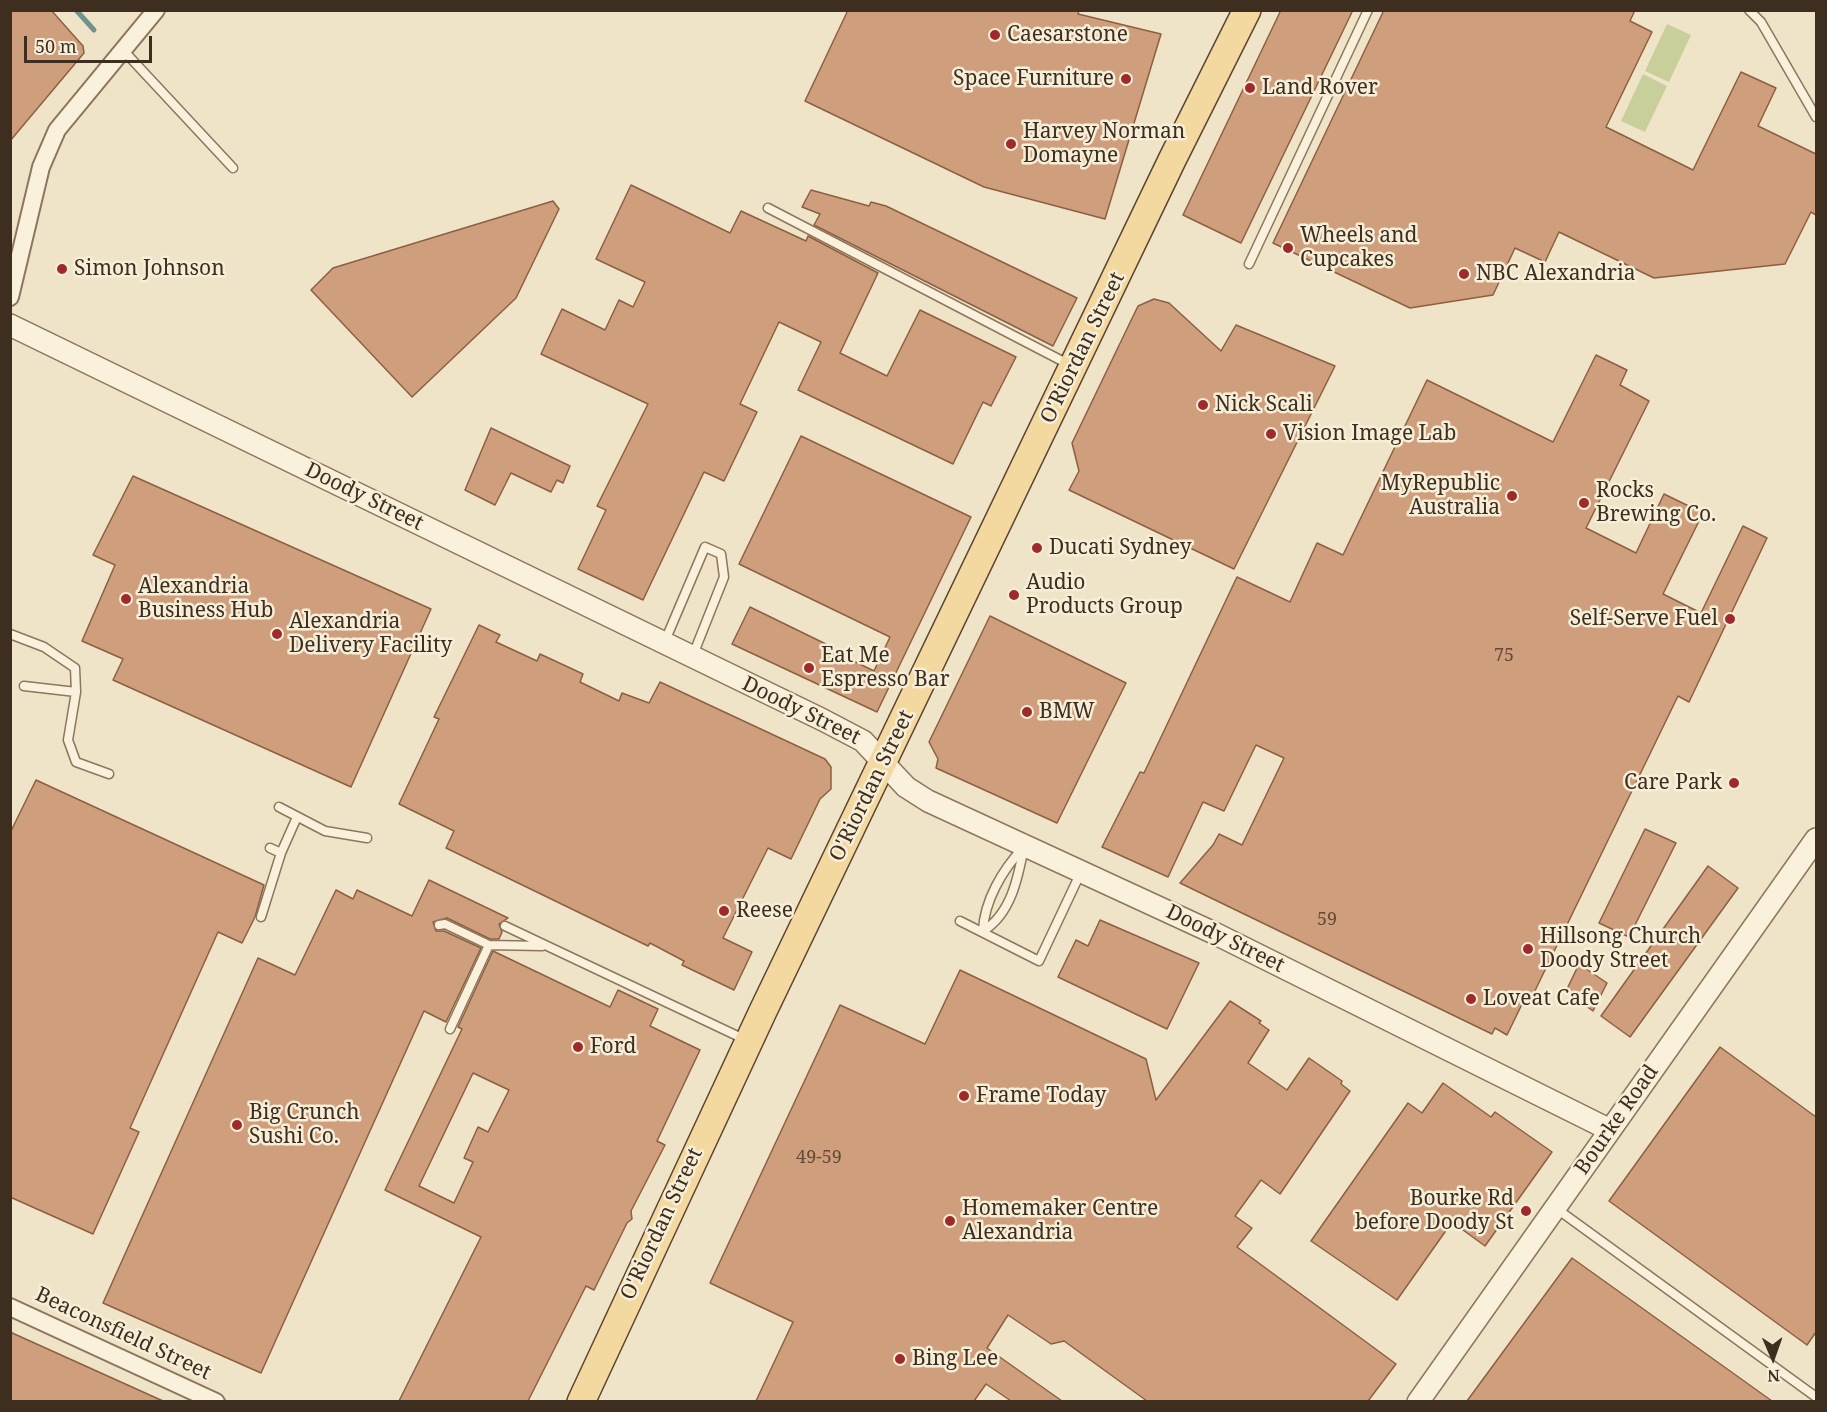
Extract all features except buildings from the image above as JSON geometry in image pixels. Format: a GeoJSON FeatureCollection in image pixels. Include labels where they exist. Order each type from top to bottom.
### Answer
{"type":"FeatureCollection","features":[{"type":"Feature","properties":{"kind":"main road","name":"O'Riordan Street"},"geometry":{"type":"LineString","coordinates":[[580,1401],[749,1042],[1172,160],[1247,10]]}},
{"type":"Feature","properties":{"kind":"street"},"geometry":{"type":"LineString","coordinates":[[10,297],[41,167],[57,130],[156,10]]}},
{"type":"Feature","properties":{"kind":"street","name":"Doody Street"},"geometry":{"type":"LineString","coordinates":[[10,325],[863,741],[906,787],[928,801],[1224,938],[1610,1130]]}},
{"type":"Feature","properties":{"kind":"street","name":"Bourke Road"},"geometry":{"type":"LineString","coordinates":[[1419,1401],[1816,839]]}},
{"type":"Feature","properties":{"kind":"street","name":"Beaconsfield Street"},"geometry":{"type":"LineString","coordinates":[[10,1307],[209,1400]]}},
{"type":"Feature","properties":{"kind":"lane"},"geometry":{"type":"LineString","coordinates":[[1249,264],[1368,10]]}},
{"type":"Feature","properties":{"kind":"lane"},"geometry":{"type":"LineString","coordinates":[[1749,10],[1761,22],[1816,117]]}},
{"type":"Feature","properties":{"kind":"lane"},"geometry":{"type":"LineString","coordinates":[[123,50],[233,168]]}},
{"type":"Feature","properties":{"kind":"lane"},"geometry":{"type":"LineString","coordinates":[[768,208],[1073,367]]}},
{"type":"Feature","properties":{"kind":"lane"},"geometry":{"type":"LineString","coordinates":[[664,645],[705,547],[721,554],[724,577],[692,658]]}},
{"type":"Feature","properties":{"kind":"lane"},"geometry":{"type":"LineString","coordinates":[[10,634],[44,647],[75,668],[76,693],[68,740],[76,762],[110,774]]}},
{"type":"Feature","properties":{"kind":"lane"},"geometry":{"type":"LineString","coordinates":[[24,686],[76,693]]}},
{"type":"Feature","properties":{"kind":"lane"},"geometry":{"type":"LineString","coordinates":[[279,807],[325,831],[367,838]]}},
{"type":"Feature","properties":{"kind":"lane"},"geometry":{"type":"LineString","coordinates":[[261,917],[281,853],[297,817]]}},
{"type":"Feature","properties":{"kind":"lane"},"geometry":{"type":"LineString","coordinates":[[982,932],[983,916],[1007,866],[1024,847]]}},
{"type":"Feature","properties":{"kind":"lane"},"geometry":{"type":"LineString","coordinates":[[982,932],[997,922],[1018,878],[1024,847]]}},
{"type":"Feature","properties":{"kind":"lane"},"geometry":{"type":"LineString","coordinates":[[270,848],[281,853]]}},
{"type":"Feature","properties":{"kind":"lane"},"geometry":{"type":"LineString","coordinates":[[960,921],[1039,961],[1081,872]]}},
{"type":"Feature","properties":{"kind":"lane"},"geometry":{"type":"LineString","coordinates":[[439,925],[444,924],[489,945],[546,946]]}},
{"type":"Feature","properties":{"kind":"lane"},"geometry":{"type":"LineString","coordinates":[[505,926],[749,1042]]}},
{"type":"Feature","properties":{"kind":"lane"},"geometry":{"type":"LineString","coordinates":[[450,1029],[489,945]]}},
{"type":"Feature","properties":{"kind":"lane"},"geometry":{"type":"LineString","coordinates":[[1556,1207],[1816,1397]]}},
{"type":"Feature","properties":{"kind":"green space"},"geometry":{"type":"Polygon","coordinates":[[[1667,24],[1691,35],[1669,82],[1645,71],[1667,24]]]}},
{"type":"Feature","properties":{"kind":"green space"},"geometry":{"type":"Polygon","coordinates":[[[1643,74],[1667,86],[1645,132],[1621,121],[1643,74]]]}},
{"type":"Feature","properties":{"kind":"waterway"},"geometry":{"type":"LineString","coordinates":[[76,10],[94,30]]}},
{"type":"Feature","properties":{"kind":"place","name":"Caesarstone"},"geometry":{"type":"Point","coordinates":[995,35]}},
{"type":"Feature","properties":{"kind":"place","name":"Space Furniture"},"geometry":{"type":"Point","coordinates":[1126,79]}},
{"type":"Feature","properties":{"kind":"place","name":"Land Rover"},"geometry":{"type":"Point","coordinates":[1250,88]}},
{"type":"Feature","properties":{"kind":"place","name":"Harvey Norman Domayne"},"geometry":{"type":"Point","coordinates":[1011,144]}},
{"type":"Feature","properties":{"kind":"place","name":"Wheels and Cupcakes"},"geometry":{"type":"Point","coordinates":[1288,248]}},
{"type":"Feature","properties":{"kind":"place","name":"Simon Johnson"},"geometry":{"type":"Point","coordinates":[62,269]}},
{"type":"Feature","properties":{"kind":"place","name":"NBC Alexandria"},"geometry":{"type":"Point","coordinates":[1464,274]}},
{"type":"Feature","properties":{"kind":"place","name":"Nick Scali"},"geometry":{"type":"Point","coordinates":[1203,405]}},
{"type":"Feature","properties":{"kind":"place","name":"Vision Image Lab"},"geometry":{"type":"Point","coordinates":[1271,434]}},
{"type":"Feature","properties":{"kind":"place","name":"MyRepublic Australia"},"geometry":{"type":"Point","coordinates":[1512,496]}},
{"type":"Feature","properties":{"kind":"place","name":"Rocks Brewing Co."},"geometry":{"type":"Point","coordinates":[1584,503]}},
{"type":"Feature","properties":{"kind":"place","name":"Ducati Sydney"},"geometry":{"type":"Point","coordinates":[1037,548]}},
{"type":"Feature","properties":{"kind":"place","name":"Audio Products Group"},"geometry":{"type":"Point","coordinates":[1014,595]}},
{"type":"Feature","properties":{"kind":"place","name":"Alexandria Business Hub"},"geometry":{"type":"Point","coordinates":[126,599]}},
{"type":"Feature","properties":{"kind":"place","name":"Self-Serve Fuel"},"geometry":{"type":"Point","coordinates":[1730,619]}},
{"type":"Feature","properties":{"kind":"place","name":"Alexandria Delivery Facility"},"geometry":{"type":"Point","coordinates":[277,634]}},
{"type":"Feature","properties":{"kind":"place","name":"Eat Me Espresso Bar"},"geometry":{"type":"Point","coordinates":[809,668]}},
{"type":"Feature","properties":{"kind":"place","name":"BMW"},"geometry":{"type":"Point","coordinates":[1027,712]}},
{"type":"Feature","properties":{"kind":"place","name":"Care Park"},"geometry":{"type":"Point","coordinates":[1734,783]}},
{"type":"Feature","properties":{"kind":"place","name":"Reese"},"geometry":{"type":"Point","coordinates":[724,911]}},
{"type":"Feature","properties":{"kind":"place","name":"Hillsong Church Doody Street"},"geometry":{"type":"Point","coordinates":[1528,949]}},
{"type":"Feature","properties":{"kind":"place","name":"Loveat Cafe"},"geometry":{"type":"Point","coordinates":[1471,999]}},
{"type":"Feature","properties":{"kind":"place","name":"Ford"},"geometry":{"type":"Point","coordinates":[578,1047]}},
{"type":"Feature","properties":{"kind":"place","name":"Frame Today"},"geometry":{"type":"Point","coordinates":[964,1096]}},
{"type":"Feature","properties":{"kind":"place","name":"Big Crunch Sushi Co."},"geometry":{"type":"Point","coordinates":[237,1125]}},
{"type":"Feature","properties":{"kind":"place","name":"Bourke Rd before Doody St"},"geometry":{"type":"Point","coordinates":[1526,1211]}},
{"type":"Feature","properties":{"kind":"place","name":"Homemaker Centre Alexandria"},"geometry":{"type":"Point","coordinates":[950,1221]}},
{"type":"Feature","properties":{"kind":"place","name":"Bing Lee"},"geometry":{"type":"Point","coordinates":[900,1359]}}]}
